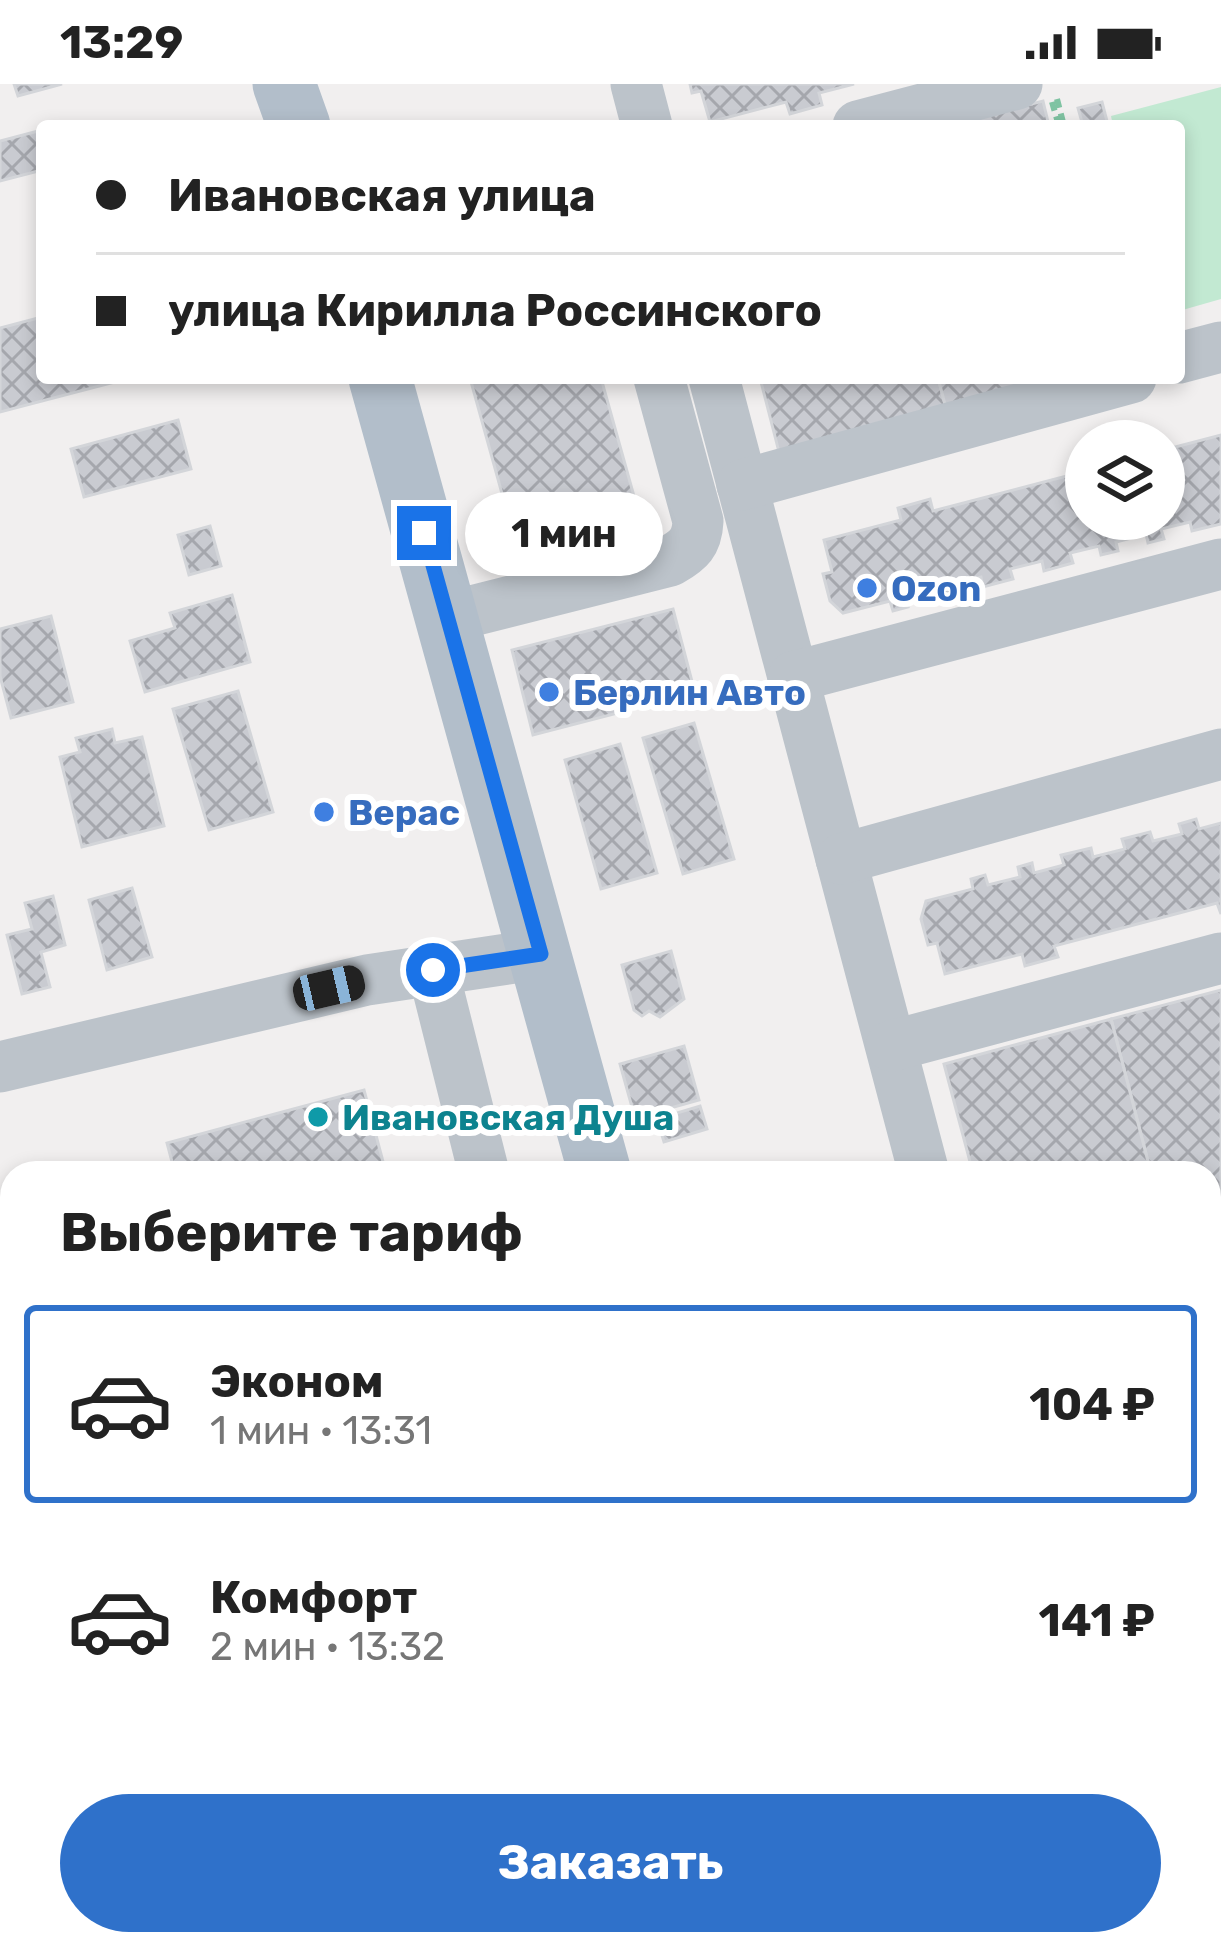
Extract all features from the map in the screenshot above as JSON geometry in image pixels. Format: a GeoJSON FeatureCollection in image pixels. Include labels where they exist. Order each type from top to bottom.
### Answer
{"type":"FeatureCollection","features":[{"type":"Feature","properties":{"kind":"main road"},"geometry":{"type":"LineString","coordinates":[[284,84],[296,120]]}},
{"type":"Feature","properties":{"kind":"main road"},"geometry":{"type":"LineString","coordinates":[[382,384],[597,1161]]}},
{"type":"Feature","properties":{"kind":"street"},"geometry":{"type":"LineString","coordinates":[[636,84],[645,120]]}},
{"type":"Feature","properties":{"kind":"street"},"geometry":{"type":"LineString","coordinates":[[888,120],[1034,91]]}},
{"type":"Feature","properties":{"kind":"street"},"geometry":{"type":"LineString","coordinates":[[1185,356],[1221,347]]}},
{"type":"Feature","properties":{"kind":"street"},"geometry":{"type":"LineString","coordinates":[[448,617],[670,561],[687,552],[698,538],[698,521],[661,384]]}},
{"type":"Feature","properties":{"kind":"street"},"geometry":{"type":"LineString","coordinates":[[716,384],[921,1161]]}},
{"type":"Feature","properties":{"kind":"street"},"geometry":{"type":"LineString","coordinates":[[742,485],[1109,384]]}},
{"type":"Feature","properties":{"kind":"street"},"geometry":{"type":"LineString","coordinates":[[793,677],[1221,563]]}},
{"type":"Feature","properties":{"kind":"street"},"geometry":{"type":"LineString","coordinates":[[841,859],[1221,754]]}},
{"type":"Feature","properties":{"kind":"street"},"geometry":{"type":"LineString","coordinates":[[0,1067],[217,1012],[541,954]]}},
{"type":"Feature","properties":{"kind":"street"},"geometry":{"type":"LineString","coordinates":[[891,1046],[1221,958]]}},
{"type":"Feature","properties":{"kind":"street"},"geometry":{"type":"LineString","coordinates":[[433,970],[481,1161]]}},
{"type":"Feature","properties":{"kind":"path"},"geometry":{"type":"LineString","coordinates":[[1053,84],[1061,120]]}},
{"type":"Feature","properties":{"kind":"path"},"geometry":{"type":"LineString","coordinates":[[1034,91],[1057,120]]}},
{"type":"Feature","properties":{"kind":"green space"},"geometry":{"type":"Polygon","coordinates":[[[1221,87],[1221,299],[1185,309],[1185,120],[1112,120],[1111,116],[1221,87]]]}},
{"type":"Feature","properties":{"kind":"building"},"geometry":{"type":"Polygon","coordinates":[[[14,84],[62,84],[18,96],[14,84]]]}},
{"type":"Feature","properties":{"kind":"building"},"geometry":{"type":"Polygon","coordinates":[[[690,84],[854,84],[819,93],[822,105],[790,114],[786,102],[718,120],[709,120],[701,91],[692,93],[690,84]]]}},
{"type":"Feature","properties":{"kind":"building"},"geometry":{"type":"Polygon","coordinates":[[[1043,101],[1048,120],[970,120],[1043,101]]]}},
{"type":"Feature","properties":{"kind":"building"},"geometry":{"type":"Polygon","coordinates":[[[1102,102],[1107,120],[1081,120],[1078,108],[1102,102]]]}},
{"type":"Feature","properties":{"kind":"building"},"geometry":{"type":"Polygon","coordinates":[[[36,132],[36,172],[0,181],[0,141],[36,132]]]}},
{"type":"Feature","properties":{"kind":"building"},"geometry":{"type":"Polygon","coordinates":[[[36,319],[36,384],[107,384],[0,412],[0,328],[36,319]]]}},
{"type":"Feature","properties":{"kind":"building"},"geometry":{"type":"Polygon","coordinates":[[[472,384],[603,384],[649,550],[527,584],[472,384]]]}},
{"type":"Feature","properties":{"kind":"building"},"geometry":{"type":"Polygon","coordinates":[[[762,384],[940,384],[946,408],[779,452],[762,384]]]}},
{"type":"Feature","properties":{"kind":"building"},"geometry":{"type":"Polygon","coordinates":[[[940,384],[1038,384],[946,408],[940,384]]]}},
{"type":"Feature","properties":{"kind":"building"},"geometry":{"type":"Polygon","coordinates":[[[178,420],[191,469],[84,497],[71,449],[178,420]]]}},
{"type":"Feature","properties":{"kind":"building"},"geometry":{"type":"Polygon","coordinates":[[[1221,435],[1221,524],[1192,531],[1190,522],[1185,523],[1185,444],[1221,435]]]}},
{"type":"Feature","properties":{"kind":"building"},"geometry":{"type":"Polygon","coordinates":[[[1065,476],[1065,540],[1124,540],[1116,542],[1118,551],[1101,555],[1099,546],[1070,553],[1073,563],[1044,571],[1042,561],[1010,569],[1013,579],[983,587],[981,577],[951,584],[954,594],[940,598],[937,588],[905,597],[908,607],[893,611],[890,601],[843,613],[830,601],[823,574],[832,572],[824,540],[901,520],[898,508],[930,499],[933,511],[1065,476]]]}},
{"type":"Feature","properties":{"kind":"building"},"geometry":{"type":"Polygon","coordinates":[[[210,526],[221,566],[189,575],[178,535],[210,526]]]}},
{"type":"Feature","properties":{"kind":"building"},"geometry":{"type":"Polygon","coordinates":[[[232,595],[250,662],[145,692],[130,641],[175,628],[170,613],[232,595]]]}},
{"type":"Feature","properties":{"kind":"building"},"geometry":{"type":"Polygon","coordinates":[[[673,609],[695,693],[533,735],[512,650],[673,609]]]}},
{"type":"Feature","properties":{"kind":"building"},"geometry":{"type":"Polygon","coordinates":[[[51,616],[73,702],[11,718],[0,676],[0,629],[51,616]]]}},
{"type":"Feature","properties":{"kind":"building"},"geometry":{"type":"Polygon","coordinates":[[[238,691],[273,812],[209,830],[173,709],[238,691]]]}},
{"type":"Feature","properties":{"kind":"building"},"geometry":{"type":"Polygon","coordinates":[[[694,723],[734,859],[683,874],[643,738],[694,723]]]}},
{"type":"Feature","properties":{"kind":"building"},"geometry":{"type":"Polygon","coordinates":[[[112,729],[115,743],[142,737],[164,826],[82,847],[60,757],[80,752],[76,738],[112,729]]]}},
{"type":"Feature","properties":{"kind":"building"},"geometry":{"type":"Polygon","coordinates":[[[620,744],[657,873],[601,889],[565,760],[620,744]]]}},
{"type":"Feature","properties":{"kind":"building"},"geometry":{"type":"Polygon","coordinates":[[[1196,819],[1199,829],[1221,823],[1221,914],[1217,903],[1054,946],[1058,957],[1025,966],[1022,954],[945,974],[937,943],[928,945],[921,919],[926,901],[973,889],[971,879],[985,875],[988,885],[1020,877],[1018,867],[1032,863],[1034,873],[1064,865],[1061,855],[1091,848],[1093,857],[1125,849],[1122,839],[1150,832],[1153,841],[1182,834],[1179,824],[1196,819]]]}},
{"type":"Feature","properties":{"kind":"building"},"geometry":{"type":"Polygon","coordinates":[[[132,888],[152,957],[107,970],[89,900],[132,888]]]}},
{"type":"Feature","properties":{"kind":"building"},"geometry":{"type":"Polygon","coordinates":[[[53,896],[65,945],[41,952],[50,987],[22,994],[7,935],[32,929],[25,903],[53,896]]]}},
{"type":"Feature","properties":{"kind":"building"},"geometry":{"type":"Polygon","coordinates":[[[671,951],[684,999],[660,1017],[649,1011],[642,1016],[634,1010],[622,965],[671,951]]]}},
{"type":"Feature","properties":{"kind":"building"},"geometry":{"type":"Polygon","coordinates":[[[1221,990],[1221,1161],[1148,1161],[1111,1019],[1221,990]]]}},
{"type":"Feature","properties":{"kind":"building"},"geometry":{"type":"Polygon","coordinates":[[[1111,1019],[1148,1161],[970,1161],[944,1064],[1111,1019]]]}},
{"type":"Feature","properties":{"kind":"building"},"geometry":{"type":"Polygon","coordinates":[[[684,1046],[699,1100],[635,1118],[620,1064],[684,1046]]]}},
{"type":"Feature","properties":{"kind":"building","name":"Ивановская Душа"},"geometry":{"type":"Polygon","coordinates":[[[364,1090],[383,1161],[172,1161],[167,1143],[364,1090]]]}},
{"type":"Feature","properties":{"kind":"building"},"geometry":{"type":"Polygon","coordinates":[[[700,1106],[707,1129],[664,1142],[657,1119],[700,1106]]]}},
{"type":"Feature","properties":{"kind":"place","name":"Ozon"},"geometry":{"type":"Point","coordinates":[867,588]}},
{"type":"Feature","properties":{"kind":"place","name":"Берлин Авто"},"geometry":{"type":"Point","coordinates":[549,692]}},
{"type":"Feature","properties":{"kind":"place","name":"Верас"},"geometry":{"type":"Point","coordinates":[324,812]}},
{"type":"Feature","properties":{"kind":"place","name":"Ивановская Душа"},"geometry":{"type":"Point","coordinates":[318,1117]}},
{"type":"Feature","properties":{"kind":"route"},"geometry":{"type":"LineString","coordinates":[[424,533],[541,954],[433,970]]}}]}
